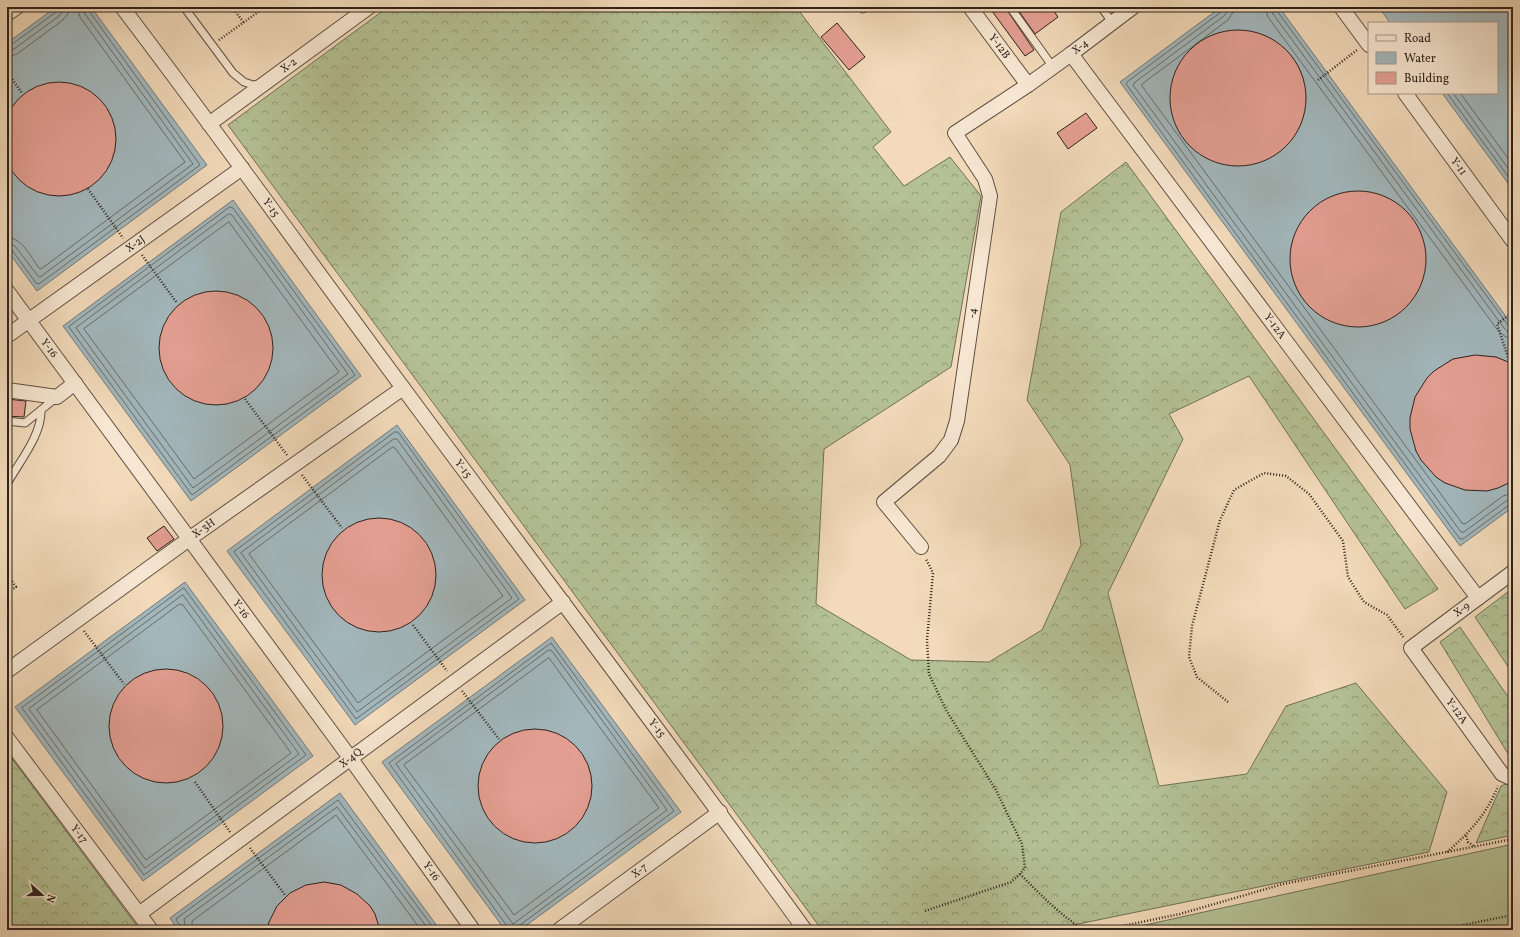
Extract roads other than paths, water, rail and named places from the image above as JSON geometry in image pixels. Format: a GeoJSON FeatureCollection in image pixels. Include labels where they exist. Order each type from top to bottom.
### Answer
{"type":"FeatureCollection","features":[{"type":"Feature","properties":{"kind":"street"},"geometry":{"type":"LineString","coordinates":[[7,14],[17,7]]}},
{"type":"Feature","properties":{"kind":"street","name":"Y-15"},"geometry":{"type":"LineString","coordinates":[[122,7],[806,930]]}},
{"type":"Feature","properties":{"kind":"street","name":"X-2"},"geometry":{"type":"LineString","coordinates":[[210,124],[369,7]]}},
{"type":"Feature","properties":{"kind":"street","name":"Y-12B"},"geometry":{"type":"LineString","coordinates":[[970,7],[1028,85]]}},
{"type":"Feature","properties":{"kind":"street","name":"X-4"},"geometry":{"type":"LineString","coordinates":[[1028,85],[1133,7]]}},
{"type":"Feature","properties":{"kind":"street"},"geometry":{"type":"LineString","coordinates":[[1341,7],[1368,44]]}},
{"type":"Feature","properties":{"kind":"street","name":"Y-12A"},"geometry":{"type":"LineString","coordinates":[[1071,54],[1478,598]]}},
{"type":"Feature","properties":{"kind":"street","name":"-4"},"geometry":{"type":"LineString","coordinates":[[921,548],[884,502],[940,456],[951,440],[957,421],[990,196],[985,179],[955,133],[1028,85]]}},
{"type":"Feature","properties":{"kind":"street","name":"Y-11"},"geometry":{"type":"LineString","coordinates":[[1405,94],[1513,241]]}},
{"type":"Feature","properties":{"kind":"street","name":"X-2J"},"geometry":{"type":"LineString","coordinates":[[7,336],[242,168]]}},
{"type":"Feature","properties":{"kind":"street","name":"Y-16"},"geometry":{"type":"LineString","coordinates":[[7,291],[351,759],[473,930]]}},
{"type":"Feature","properties":{"kind":"street"},"geometry":{"type":"LineString","coordinates":[[7,390],[57,397],[75,383]]}},
{"type":"Feature","properties":{"kind":"street","name":"X-3H"},"geometry":{"type":"LineString","coordinates":[[7,672],[189,539],[403,388]]}},
{"type":"Feature","properties":{"kind":"street","name":"X-9"},"geometry":{"type":"LineString","coordinates":[[1411,648],[1513,572]]}},
{"type":"Feature","properties":{"kind":"street","name":"X-4Q"},"geometry":{"type":"LineString","coordinates":[[139,914],[563,602]]}},
{"type":"Feature","properties":{"kind":"street","name":"Y-12A"},"geometry":{"type":"LineString","coordinates":[[1411,648],[1508,777]]}},
{"type":"Feature","properties":{"kind":"street","name":"Y-17"},"geometry":{"type":"LineString","coordinates":[[7,738],[151,930]]}},
{"type":"Feature","properties":{"kind":"street","name":"X-7"},"geometry":{"type":"LineString","coordinates":[[559,930],[720,812]]}},
{"type":"Feature","properties":{"kind":"lane"},"geometry":{"type":"LineString","coordinates":[[184,7],[232,73],[244,82],[253,85],[265,84]]}},
{"type":"Feature","properties":{"kind":"lane"},"geometry":{"type":"LineString","coordinates":[[1010,7],[1053,67]]}},
{"type":"Feature","properties":{"kind":"lane"},"geometry":{"type":"LineString","coordinates":[[1100,7],[1112,22]]}},
{"type":"Feature","properties":{"kind":"lane"},"geometry":{"type":"LineString","coordinates":[[7,421],[25,424],[57,397]]}},
{"type":"Feature","properties":{"kind":"lane"},"geometry":{"type":"LineString","coordinates":[[7,484],[38,431],[41,419],[41,410]]}},
{"type":"Feature","properties":{"kind":"water"},"geometry":{"type":"Polygon","coordinates":[[[56,7],[91,7],[207,165],[37,291],[7,250],[7,43],[56,7]]]}},
{"type":"Feature","properties":{"kind":"water"},"geometry":{"type":"Polygon","coordinates":[[[1221,7],[1279,7],[1513,326],[1513,507],[1460,546],[1120,82],[1221,7]]]}},
{"type":"Feature","properties":{"kind":"water"},"geometry":{"type":"Polygon","coordinates":[[[1379,7],[1513,7],[1513,190],[1443,94],[1498,94],[1498,22],[1389,22],[1379,7]]]}},
{"type":"Feature","properties":{"kind":"water"},"geometry":{"type":"Polygon","coordinates":[[[233,200],[361,376],[191,501],[63,326],[233,200]]]}},
{"type":"Feature","properties":{"kind":"water"},"geometry":{"type":"Polygon","coordinates":[[[397,425],[525,600],[355,725],[227,551],[397,425]]]}},
{"type":"Feature","properties":{"kind":"water"},"geometry":{"type":"Polygon","coordinates":[[[185,582],[313,756],[143,881],[15,707],[185,582]]]}},
{"type":"Feature","properties":{"kind":"water"},"geometry":{"type":"Polygon","coordinates":[[[552,637],[681,812],[520,930],[505,930],[382,762],[552,637]]]}},
{"type":"Feature","properties":{"kind":"water"},"geometry":{"type":"Polygon","coordinates":[[[340,793],[440,930],[178,930],[170,918],[340,793]]]}}]}
